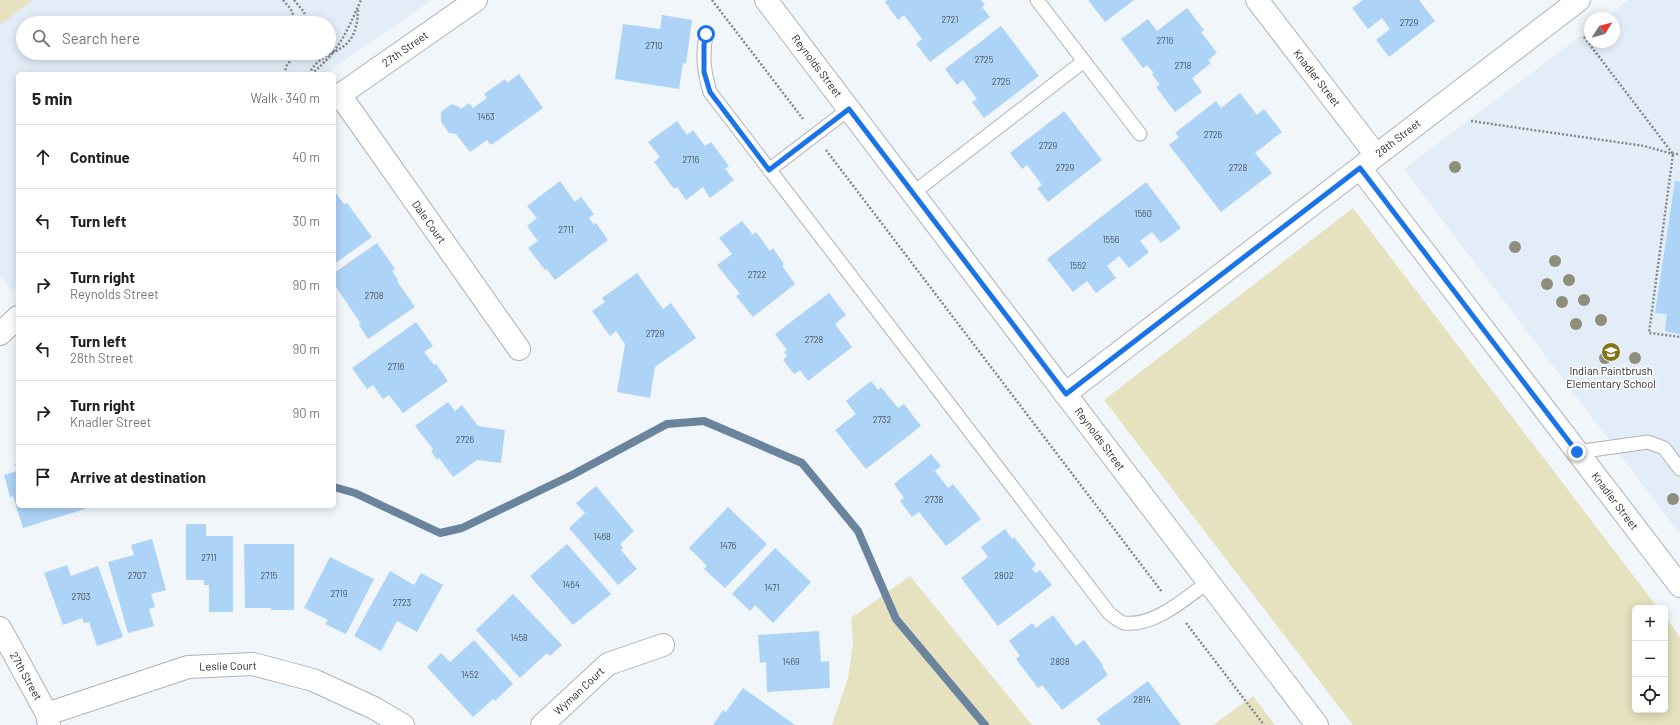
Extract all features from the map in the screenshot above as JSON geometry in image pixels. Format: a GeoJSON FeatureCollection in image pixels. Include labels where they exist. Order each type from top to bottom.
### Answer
{"type":"FeatureCollection","features":[{"type":"Feature","properties":{"kind":"street","name":"27th Street"},"geometry":{"type":"LineString","coordinates":[[337,96],[476,0]]}},
{"type":"Feature","properties":{"kind":"street","name":"Reynolds Street"},"geometry":{"type":"LineString","coordinates":[[766,0],[1317,725]]}},
{"type":"Feature","properties":{"kind":"street","name":"Knadler Street"},"geometry":{"type":"LineString","coordinates":[[1257,0],[1368,162],[1577,452],[1680,586]]}},
{"type":"Feature","properties":{"kind":"street","name":"28th Street"},"geometry":{"type":"LineString","coordinates":[[1066,394],[1579,0]]}},
{"type":"Feature","properties":{"kind":"street","name":"Dale Court"},"geometry":{"type":"LineString","coordinates":[[337,96],[519,349]]}},
{"type":"Feature","properties":{"kind":"street"},"geometry":{"type":"LineString","coordinates":[[0,334],[16,319]]}},
{"type":"Feature","properties":{"kind":"street","name":"27th Street"},"geometry":{"type":"LineString","coordinates":[[0,628],[48,720]]}},
{"type":"Feature","properties":{"kind":"street","name":"Wyman Court"},"geometry":{"type":"LineString","coordinates":[[542,725],[608,664],[663,645]]}},
{"type":"Feature","properties":{"kind":"street","name":"Leslie Court"},"geometry":{"type":"LineString","coordinates":[[48,720],[188,667],[253,664],[313,680],[374,708],[403,725]]}},
{"type":"Feature","properties":{"kind":"lane"},"geometry":{"type":"LineString","coordinates":[[1037,0],[1140,134]]}},
{"type":"Feature","properties":{"kind":"lane"},"geometry":{"type":"LineString","coordinates":[[706,34],[704,45],[704,72],[710,92],[1109,613],[1123,623],[1145,622],[1174,607],[1208,582]]}},
{"type":"Feature","properties":{"kind":"lane"},"geometry":{"type":"LineString","coordinates":[[913,193],[1084,61]]}},
{"type":"Feature","properties":{"kind":"lane"},"geometry":{"type":"LineString","coordinates":[[769,170],[849,109]]}},
{"type":"Feature","properties":{"kind":"lane"},"geometry":{"type":"LineString","coordinates":[[1577,452],[1648,442],[1664,448],[1680,469]]}},
{"type":"Feature","properties":{"kind":"path"},"geometry":{"type":"LineString","coordinates":[[283,0],[290,8],[294,16]]}},
{"type":"Feature","properties":{"kind":"path"},"geometry":{"type":"LineString","coordinates":[[294,0],[304,12],[305,16]]}},
{"type":"Feature","properties":{"kind":"path"},"geometry":{"type":"LineString","coordinates":[[336,50],[361,0]]}},
{"type":"Feature","properties":{"kind":"path"},"geometry":{"type":"LineString","coordinates":[[712,0],[1264,725]]}},
{"type":"Feature","properties":{"kind":"path"},"geometry":{"type":"LineString","coordinates":[[336,52],[347,44],[354,34],[358,20],[358,6]]}},
{"type":"Feature","properties":{"kind":"path"},"geometry":{"type":"LineString","coordinates":[[1592,48],[1673,154],[1649,333],[1680,337]]}},
{"type":"Feature","properties":{"kind":"path"},"geometry":{"type":"LineString","coordinates":[[285,72],[291,60]]}},
{"type":"Feature","properties":{"kind":"path"},"geometry":{"type":"LineString","coordinates":[[311,72],[316,63],[321,60]]}},
{"type":"Feature","properties":{"kind":"path"},"geometry":{"type":"LineString","coordinates":[[312,72],[326,60]]}},
{"type":"Feature","properties":{"kind":"path"},"geometry":{"type":"LineString","coordinates":[[1471,121],[1644,146],[1673,154],[1680,154]]}},
{"type":"Feature","properties":{"kind":"shaded area"},"geometry":{"type":"Polygon","coordinates":[[[0,0],[432,0],[328,72],[16,72],[16,286],[11,290],[0,275],[0,0]]]}},
{"type":"Feature","properties":{"kind":"shaded area"},"geometry":{"type":"Polygon","coordinates":[[[0,0],[33,0],[0,25],[0,0]]]}},
{"type":"Feature","properties":{"kind":"shaded area","name":"Indian Paintbrush Elementary School"},"geometry":{"type":"Polygon","coordinates":[[[1628,0],[1680,0],[1680,534],[1404,169],[1584,34],[1584,48],[1620,48],[1620,12],[1612,12],[1628,0]]]}},
{"type":"Feature","properties":{"kind":"shaded area"},"geometry":{"type":"Polygon","coordinates":[[[1353,208],[1656,605],[1632,605],[1632,713],[1668,713],[1668,621],[1680,637],[1680,725],[1353,725],[1104,400],[1353,208]]]}},
{"type":"Feature","properties":{"kind":"shaded area"},"geometry":{"type":"Polygon","coordinates":[[[910,576],[1032,725],[832,725],[848,678],[853,643],[851,618],[910,576]]]}},
{"type":"Feature","properties":{"kind":"shaded area"},"geometry":{"type":"Polygon","coordinates":[[[1253,696],[1275,725],[1213,725],[1253,696]]]}},
{"type":"Feature","properties":{"kind":"building"},"geometry":{"type":"Polygon","coordinates":[[[887,0],[981,0],[985,5],[982,7],[990,17],[930,62],[916,44],[922,39],[904,15],[898,20],[885,2],[887,0]]]}},
{"type":"Feature","properties":{"kind":"building"},"geometry":{"type":"Polygon","coordinates":[[[1088,0],[1134,0],[1105,22],[1088,0]]]}},
{"type":"Feature","properties":{"kind":"building"},"geometry":{"type":"Polygon","coordinates":[[[1363,0],[1419,0],[1435,21],[1389,57],[1376,40],[1390,29],[1382,18],[1368,29],[1352,8],[1363,0]]]}},
{"type":"Feature","properties":{"kind":"building"},"geometry":{"type":"Polygon","coordinates":[[[1187,8],[1204,30],[1201,32],[1217,53],[1208,60],[1211,63],[1192,78],[1202,92],[1175,112],[1156,87],[1160,85],[1152,74],[1154,73],[1147,65],[1143,68],[1121,39],[1148,19],[1157,31],[1187,8]]]}},
{"type":"Feature","properties":{"kind":"building"},"geometry":{"type":"Polygon","coordinates":[[[662,15],[692,20],[686,64],[683,63],[679,89],[615,79],[623,24],[660,29],[662,15]]]}},
{"type":"Feature","properties":{"kind":"building"},"geometry":{"type":"Polygon","coordinates":[[[1001,26],[1039,76],[984,118],[972,102],[977,99],[963,80],[957,85],[945,69],[1001,26]]]}},
{"type":"Feature","properties":{"kind":"building"},"geometry":{"type":"Polygon","coordinates":[[[519,74],[543,108],[491,145],[487,140],[470,152],[456,134],[449,133],[441,122],[441,112],[452,104],[461,109],[469,103],[473,108],[487,98],[484,94],[505,79],[507,83],[519,74]]]}},
{"type":"Feature","properties":{"kind":"building"},"geometry":{"type":"Polygon","coordinates":[[[1240,93],[1257,115],[1264,109],[1282,132],[1255,153],[1272,173],[1221,212],[1169,145],[1179,137],[1175,133],[1216,101],[1221,108],[1240,93]]]}},
{"type":"Feature","properties":{"kind":"building"},"geometry":{"type":"Polygon","coordinates":[[[1064,111],[1102,160],[1048,202],[1037,188],[1042,185],[1027,165],[1022,169],[1010,153],[1064,111]]]}},
{"type":"Feature","properties":{"kind":"building"},"geometry":{"type":"Polygon","coordinates":[[[677,121],[687,135],[693,130],[705,146],[711,142],[729,166],[725,169],[734,180],[710,198],[703,187],[686,200],[677,187],[674,189],[654,162],[660,157],[648,142],[677,121]]]}},
{"type":"Feature","properties":{"kind":"building"},"geometry":{"type":"Polygon","coordinates":[[[560,181],[575,202],[581,197],[594,214],[589,218],[594,225],[596,223],[608,240],[555,280],[528,248],[538,241],[527,226],[537,218],[527,206],[560,181]]]}},
{"type":"Feature","properties":{"kind":"building"},"geometry":{"type":"Polygon","coordinates":[[[1675,181],[1680,182],[1680,334],[1665,331],[1667,314],[1655,313],[1675,181]]]}},
{"type":"Feature","properties":{"kind":"building"},"geometry":{"type":"Polygon","coordinates":[[[1146,182],[1181,228],[1161,243],[1152,232],[1140,241],[1149,252],[1129,268],[1119,256],[1107,266],[1116,278],[1096,293],[1087,281],[1073,292],[1047,259],[1146,182]]]}},
{"type":"Feature","properties":{"kind":"building"},"geometry":{"type":"Polygon","coordinates":[[[336,193],[344,204],[347,203],[372,237],[336,263],[336,193]]]}},
{"type":"Feature","properties":{"kind":"building"},"geometry":{"type":"Polygon","coordinates":[[[742,221],[753,235],[756,232],[770,251],[773,248],[784,264],[782,266],[795,284],[753,317],[736,296],[740,294],[717,265],[732,254],[719,238],[742,221]]]}},
{"type":"Feature","properties":{"kind":"building"},"geometry":{"type":"Polygon","coordinates":[[[377,243],[395,269],[392,271],[398,280],[397,281],[415,307],[368,339],[359,325],[361,324],[336,287],[336,272],[377,243]]]}},
{"type":"Feature","properties":{"kind":"building"},"geometry":{"type":"Polygon","coordinates":[[[637,273],[663,309],[671,303],[696,338],[655,367],[650,398],[617,392],[625,344],[616,331],[610,336],[592,311],[605,302],[602,298],[637,273]]]}},
{"type":"Feature","properties":{"kind":"building"},"geometry":{"type":"Polygon","coordinates":[[[829,293],[846,315],[835,324],[852,347],[808,381],[800,370],[794,374],[783,360],[787,356],[784,352],[787,350],[775,334],[829,293]]]}},
{"type":"Feature","properties":{"kind":"building"},"geometry":{"type":"Polygon","coordinates":[[[416,322],[433,346],[424,352],[434,365],[436,364],[448,381],[403,413],[389,395],[383,399],[373,385],[367,389],[352,368],[416,322]]]}},
{"type":"Feature","properties":{"kind":"building"},"geometry":{"type":"Polygon","coordinates":[[[871,381],[878,390],[881,387],[898,408],[904,404],[921,426],[866,469],[835,430],[856,414],[846,401],[871,381]]]}},
{"type":"Feature","properties":{"kind":"building"},"geometry":{"type":"Polygon","coordinates":[[[448,402],[455,411],[462,405],[478,426],[505,430],[501,463],[477,460],[453,477],[439,458],[437,460],[431,451],[433,449],[415,426],[448,402]]]}},
{"type":"Feature","properties":{"kind":"building"},"geometry":{"type":"Polygon","coordinates":[[[931,454],[941,466],[935,471],[948,488],[953,484],[981,519],[946,546],[919,512],[912,517],[900,501],[904,498],[894,484],[931,454]]]}},
{"type":"Feature","properties":{"kind":"building"},"geometry":{"type":"Polygon","coordinates":[[[16,471],[16,506],[13,496],[10,497],[4,475],[16,471]]]}},
{"type":"Feature","properties":{"kind":"building"},"geometry":{"type":"Polygon","coordinates":[[[596,486],[634,531],[620,544],[623,548],[621,550],[637,569],[618,585],[569,528],[585,513],[576,503],[596,486]]]}},
{"type":"Feature","properties":{"kind":"building"},"geometry":{"type":"Polygon","coordinates":[[[728,507],[767,544],[725,588],[704,569],[707,566],[689,548],[728,507]]]}},
{"type":"Feature","properties":{"kind":"building"},"geometry":{"type":"Polygon","coordinates":[[[17,508],[85,509],[23,528],[17,508]]]}},
{"type":"Feature","properties":{"kind":"building"},"geometry":{"type":"Polygon","coordinates":[[[186,524],[206,524],[206,536],[233,536],[233,612],[209,612],[209,585],[204,585],[204,580],[186,580],[186,524]]]}},
{"type":"Feature","properties":{"kind":"building"},"geometry":{"type":"Polygon","coordinates":[[[1005,529],[1012,539],[1014,537],[1036,565],[1032,569],[1036,573],[1040,570],[1052,585],[998,626],[961,578],[988,557],[981,547],[1005,529]]]}},
{"type":"Feature","properties":{"kind":"building"},"geometry":{"type":"Polygon","coordinates":[[[152,539],[166,590],[151,594],[155,607],[149,609],[154,626],[128,633],[108,562],[134,555],[131,545],[152,539]]]}},
{"type":"Feature","properties":{"kind":"building"},"geometry":{"type":"Polygon","coordinates":[[[244,544],[294,544],[294,610],[245,608],[244,544]]]}},
{"type":"Feature","properties":{"kind":"building"},"geometry":{"type":"Polygon","coordinates":[[[567,544],[611,594],[573,625],[530,576],[567,544]]]}},
{"type":"Feature","properties":{"kind":"building"},"geometry":{"type":"Polygon","coordinates":[[[775,548],[811,582],[773,623],[755,605],[750,611],[732,594],[775,548]]]}},
{"type":"Feature","properties":{"kind":"building"},"geometry":{"type":"Polygon","coordinates":[[[330,557],[374,579],[346,634],[325,624],[328,620],[304,608],[330,557]]]}},
{"type":"Feature","properties":{"kind":"building"},"geometry":{"type":"Polygon","coordinates":[[[67,565],[71,576],[98,566],[123,637],[97,646],[89,622],[84,623],[82,618],[63,625],[44,573],[67,565]]]}},
{"type":"Feature","properties":{"kind":"building"},"geometry":{"type":"Polygon","coordinates":[[[390,571],[414,585],[421,573],[443,585],[417,632],[397,621],[381,651],[354,636],[390,571]]]}},
{"type":"Feature","properties":{"kind":"building"},"geometry":{"type":"Polygon","coordinates":[[[513,594],[562,645],[550,656],[547,653],[520,678],[476,630],[513,594]]]}},
{"type":"Feature","properties":{"kind":"building"},"geometry":{"type":"Polygon","coordinates":[[[1053,615],[1076,646],[1084,640],[1103,665],[1102,666],[1108,675],[1062,710],[1042,685],[1038,688],[1016,659],[1020,656],[1009,641],[1032,623],[1036,628],[1053,615]]]}},
{"type":"Feature","properties":{"kind":"building"},"geometry":{"type":"Polygon","coordinates":[[[819,631],[821,662],[829,661],[830,688],[767,692],[766,662],[760,663],[758,635],[819,631]]]}},
{"type":"Feature","properties":{"kind":"building"},"geometry":{"type":"Polygon","coordinates":[[[474,640],[513,684],[495,701],[493,699],[473,717],[427,667],[441,653],[450,662],[474,640]]]}},
{"type":"Feature","properties":{"kind":"building"},"geometry":{"type":"Polygon","coordinates":[[[1148,681],[1181,725],[1101,725],[1096,719],[1148,681]]]}},
{"type":"Feature","properties":{"kind":"building"},"geometry":{"type":"Polygon","coordinates":[[[743,688],[795,725],[713,725],[723,710],[726,712],[743,688]]]}},
{"type":"Feature","properties":{"kind":"waterway"},"geometry":{"type":"LineString","coordinates":[[336,488],[355,493],[440,533],[462,528],[572,475],[667,424],[704,421],[802,463],[858,531],[896,619],[985,725]]}},
{"type":"Feature","properties":{"kind":"place","name":"Indian Paintbrush Elementary School"},"geometry":{"type":"Point","coordinates":[1611,352]}},
{"type":"Feature","properties":{"kind":"route"},"geometry":{"type":"LineString","coordinates":[[706,34],[704,45],[704,72],[710,92],[769,170],[849,109],[1066,394],[1360,168],[1577,452]]}}]}
